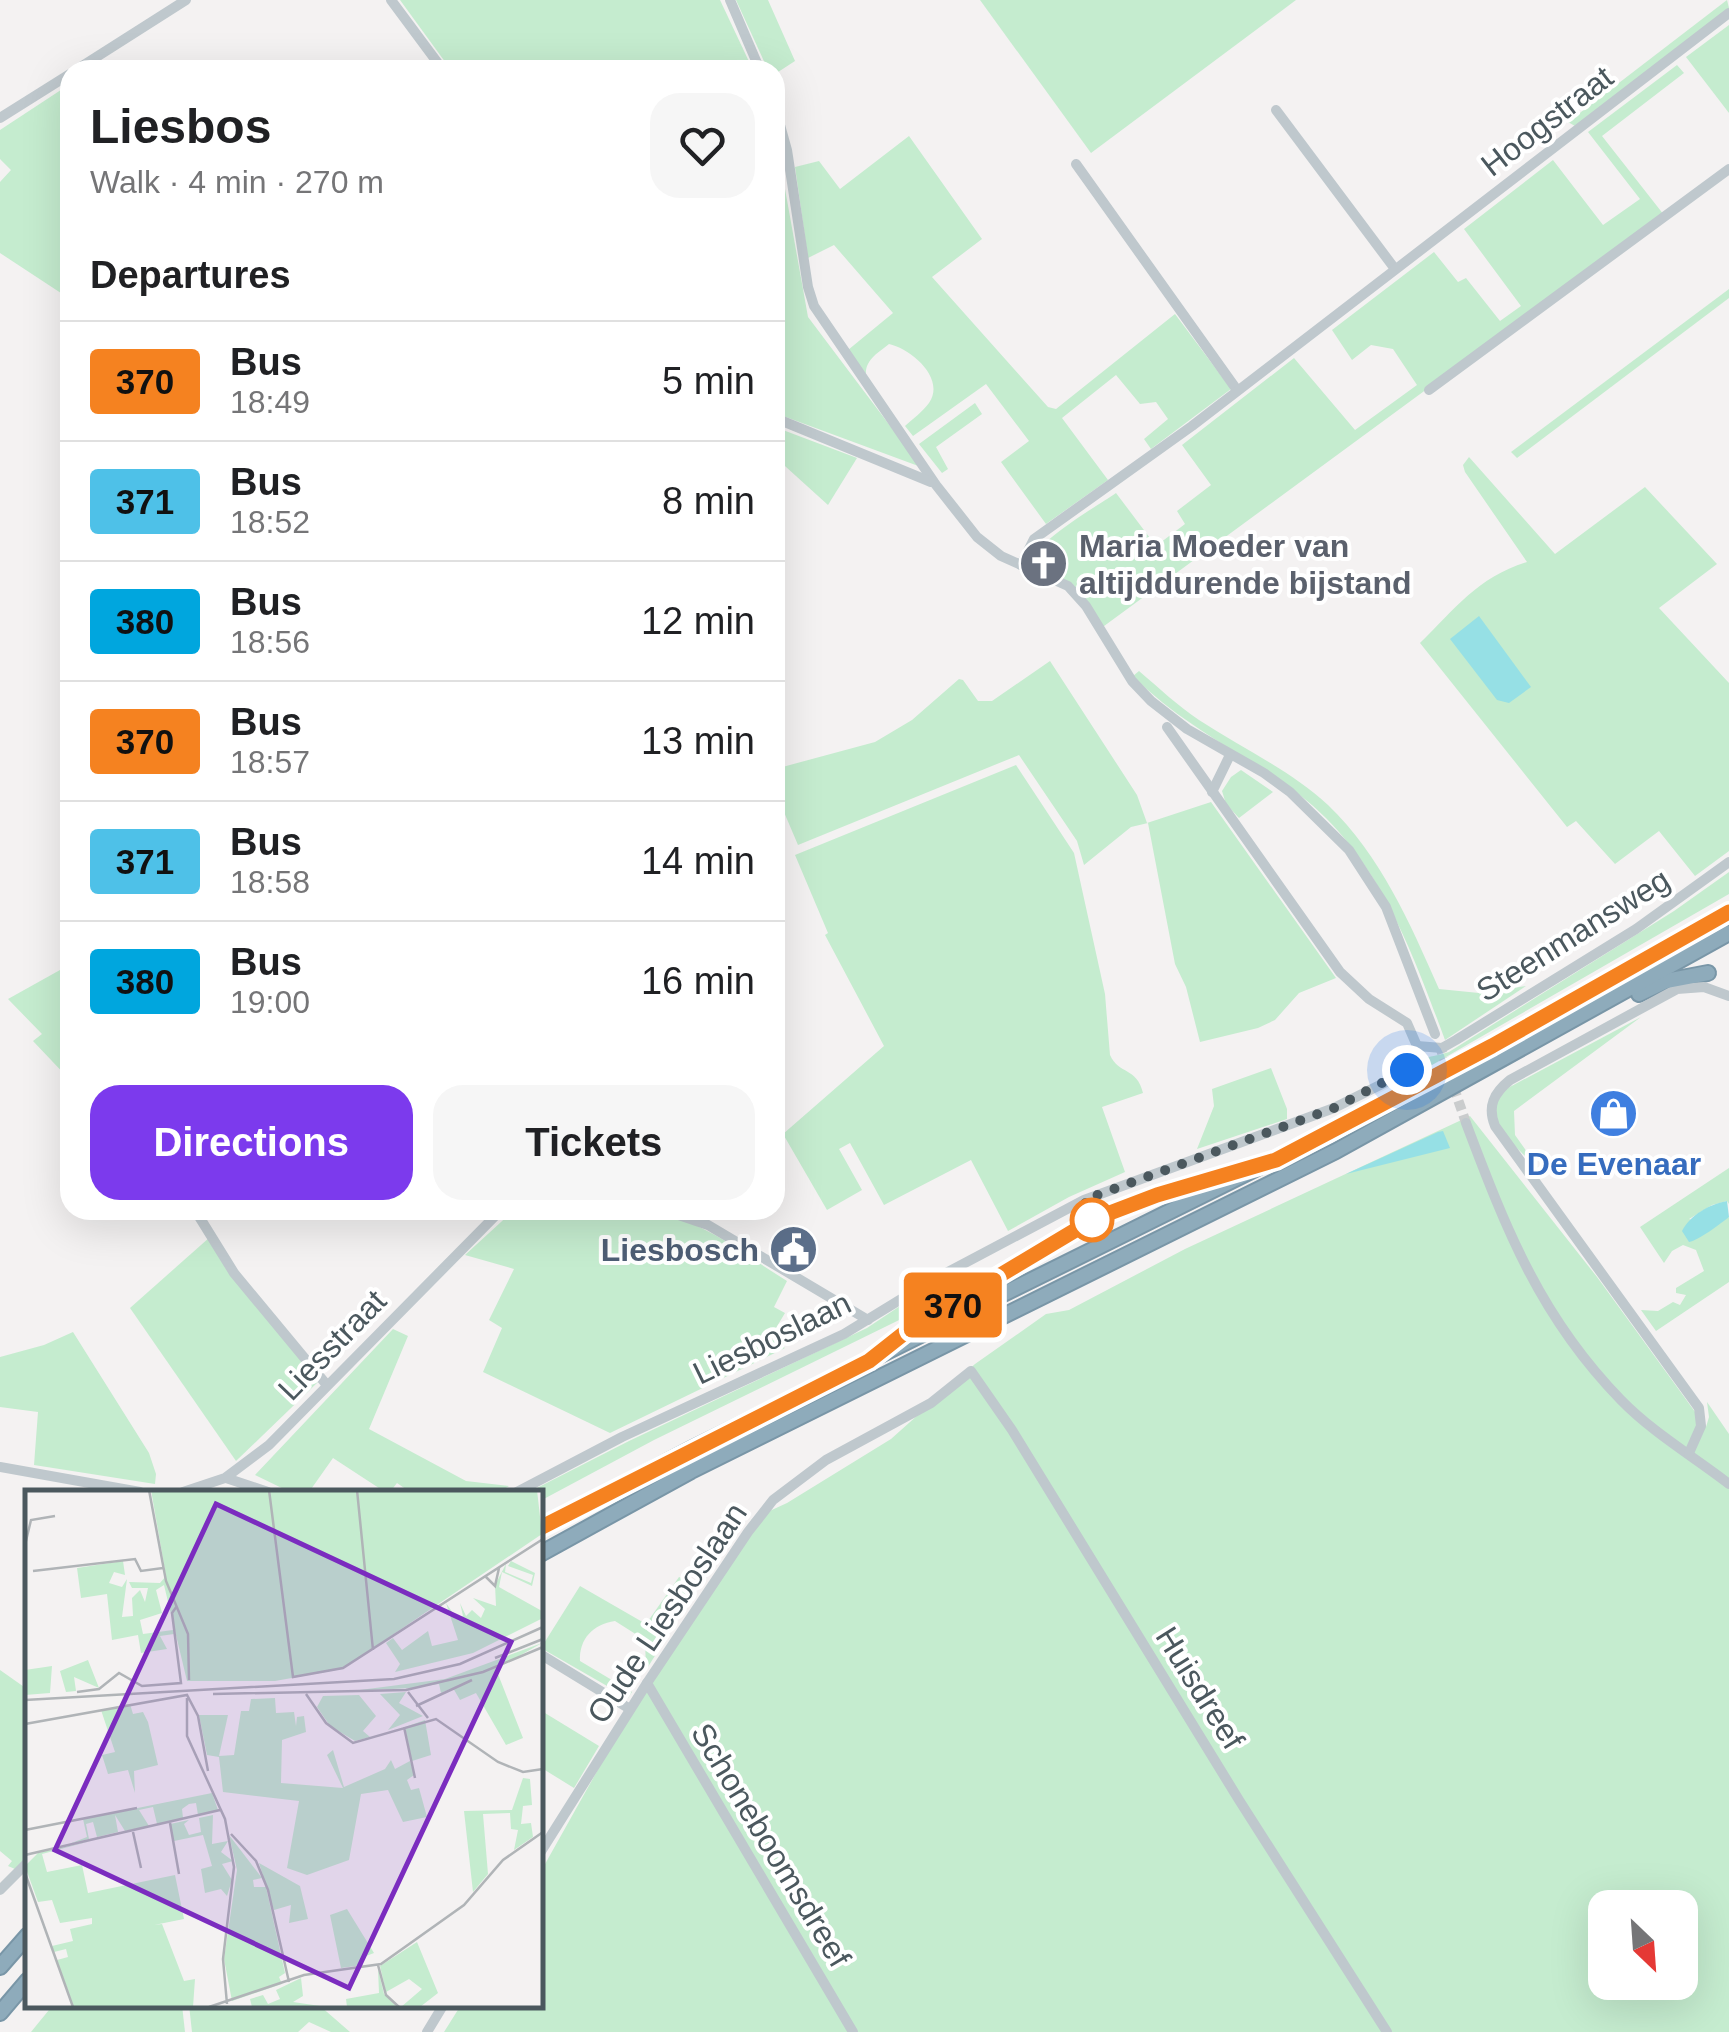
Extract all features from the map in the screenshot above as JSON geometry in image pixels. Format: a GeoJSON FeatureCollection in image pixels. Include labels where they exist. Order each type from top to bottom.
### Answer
{"type":"FeatureCollection","features":[{"type":"Feature","properties":{"kind":"highway"},"geometry":{"type":"LineString","coordinates":[[542,1527],[1324,1135],[1492,1046],[1729,912]]}},
{"type":"Feature","properties":{"kind":"highway"},"geometry":{"type":"LineString","coordinates":[[542,1553],[692,1470],[1336,1151],[1729,933]]}},
{"type":"Feature","properties":{"kind":"highway"},"geometry":{"type":"LineString","coordinates":[[1570,1024],[1666,981],[1708,974]]}},
{"type":"Feature","properties":{"kind":"highway"},"geometry":{"type":"LineString","coordinates":[[0,1954],[25,1935]]}},
{"type":"Feature","properties":{"kind":"highway"},"geometry":{"type":"LineString","coordinates":[[0,1967],[25,1937]]}},
{"type":"Feature","properties":{"kind":"highway"},"geometry":{"type":"LineString","coordinates":[[0,2015],[25,1983]]}},
{"type":"Feature","properties":{"kind":"street"},"geometry":{"type":"LineString","coordinates":[[92,60],[186,0]]}},
{"type":"Feature","properties":{"kind":"street"},"geometry":{"type":"LineString","coordinates":[[391,0],[436,60]]}},
{"type":"Feature","properties":{"kind":"street"},"geometry":{"type":"LineString","coordinates":[[730,0],[756,60]]}},
{"type":"Feature","properties":{"kind":"street","name":"Hoogstraat"},"geometry":{"type":"LineString","coordinates":[[1021,565],[1034,538],[1237,390],[1729,13]]}},
{"type":"Feature","properties":{"kind":"street"},"geometry":{"type":"LineString","coordinates":[[0,118],[60,80]]}},
{"type":"Feature","properties":{"kind":"street"},"geometry":{"type":"LineString","coordinates":[[1276,110],[1395,269]]}},
{"type":"Feature","properties":{"kind":"street"},"geometry":{"type":"LineString","coordinates":[[785,143],[814,306],[936,486],[976,537],[1001,556],[1068,586],[1086,606],[1132,680],[1151,700],[1187,729],[1264,772],[1349,850],[1386,907],[1436,1034]]}},
{"type":"Feature","properties":{"kind":"street"},"geometry":{"type":"LineString","coordinates":[[1076,164],[1237,390]]}},
{"type":"Feature","properties":{"kind":"street"},"geometry":{"type":"LineString","coordinates":[[1429,390],[1729,169]]}},
{"type":"Feature","properties":{"kind":"street"},"geometry":{"type":"LineString","coordinates":[[785,422],[924,477],[936,486]]}},
{"type":"Feature","properties":{"kind":"street"},"geometry":{"type":"LineString","coordinates":[[1167,727],[1340,972],[1369,999],[1397,1013],[1407,1023],[1416,1046]]}},
{"type":"Feature","properties":{"kind":"street"},"geometry":{"type":"LineString","coordinates":[[1212,792],[1230,755]]}},
{"type":"Feature","properties":{"kind":"street","name":"Steenmansweg"},"geometry":{"type":"LineString","coordinates":[[1416,1046],[1442,1048],[1636,929],[1729,862]]}},
{"type":"Feature","properties":{"kind":"street"},"geometry":{"type":"LineString","coordinates":[[1690,1454],[1701,1426],[1699,1408],[1495,1126],[1491,1106],[1496,1094],[1510,1080],[1677,989],[1704,987],[1729,996]]}},
{"type":"Feature","properties":{"kind":"street","name":"Liesboslaan"},"geometry":{"type":"LineString","coordinates":[[521,1490],[622,1437],[868,1320],[929,1282],[1084,1200],[1334,1108],[1407,1070],[1416,1046]]}},
{"type":"Feature","properties":{"kind":"street"},"geometry":{"type":"LineString","coordinates":[[1466,1122],[1514,1246],[1559,1327],[1624,1403],[1729,1484]]}},
{"type":"Feature","properties":{"kind":"street"},"geometry":{"type":"LineString","coordinates":[[201,1220],[234,1274],[326,1384]]}},
{"type":"Feature","properties":{"kind":"street","name":"Liesstraat"},"geometry":{"type":"LineString","coordinates":[[189,1490],[226,1478],[251,1460],[491,1220]]}},
{"type":"Feature","properties":{"kind":"street"},"geometry":{"type":"LineString","coordinates":[[695,1220],[868,1320]]}},
{"type":"Feature","properties":{"kind":"street","name":"Oude Liesboslaan"},"geometry":{"type":"LineString","coordinates":[[542,1850],[647,1682],[773,1500],[826,1460],[931,1403],[971,1371]]}},
{"type":"Feature","properties":{"kind":"street","name":"Huisdreef"},"geometry":{"type":"LineString","coordinates":[[971,1371],[1012,1430],[1387,2032]]}},
{"type":"Feature","properties":{"kind":"street"},"geometry":{"type":"LineString","coordinates":[[251,1460],[248,1480],[255,1487]]}},
{"type":"Feature","properties":{"kind":"street"},"geometry":{"type":"LineString","coordinates":[[0,1467],[129,1490]]}},
{"type":"Feature","properties":{"kind":"street"},"geometry":{"type":"LineString","coordinates":[[226,1478],[263,1490]]}},
{"type":"Feature","properties":{"kind":"street"},"geometry":{"type":"LineString","coordinates":[[542,1655],[630,1709]]}},
{"type":"Feature","properties":{"kind":"street","name":"Schoneboomsdreef"},"geometry":{"type":"LineString","coordinates":[[647,1682],[853,2032]]}},
{"type":"Feature","properties":{"kind":"street"},"geometry":{"type":"LineString","coordinates":[[0,1890],[25,1865]]}},
{"type":"Feature","properties":{"kind":"street"},"geometry":{"type":"LineString","coordinates":[[427,2032],[442,2007]]}},
{"type":"Feature","properties":{"kind":"green space"},"geometry":{"type":"Polygon","coordinates":[[[400,0],[720,0],[748,60],[444,60],[400,0]]]}},
{"type":"Feature","properties":{"kind":"green space"},"geometry":{"type":"Polygon","coordinates":[[[736,0],[768,0],[795,61],[785,68],[785,60],[763,60],[736,0]]]}},
{"type":"Feature","properties":{"kind":"green space"},"geometry":{"type":"Polygon","coordinates":[[[980,0],[1296,0],[1091,153],[980,0]]]}},
{"type":"Feature","properties":{"kind":"green space"},"geometry":{"type":"Polygon","coordinates":[[[1727,0],[1729,8],[1575,126],[1568,122],[1727,0]]]}},
{"type":"Feature","properties":{"kind":"green space"},"geometry":{"type":"Polygon","coordinates":[[[1729,25],[1729,113],[1686,57],[1729,25]]]}},
{"type":"Feature","properties":{"kind":"green space"},"geometry":{"type":"Polygon","coordinates":[[[1677,65],[1684,73],[1602,136],[1664,215],[1100,629],[1058,575],[1032,562],[1056,534],[1116,493],[1156,546],[1185,524],[1177,511],[1211,485],[1182,445],[1294,358],[1355,430],[1417,385],[1393,349],[1371,345],[1352,360],[1332,330],[1434,252],[1458,282],[1466,278],[1500,321],[1521,306],[1464,229],[1553,160],[1603,225],[1640,199],[1588,132],[1677,65]]]}},
{"type":"Feature","properties":{"kind":"green space"},"geometry":{"type":"Polygon","coordinates":[[[60,91],[60,292],[0,253],[0,182],[11,170],[0,159],[0,130],[60,91]]]}},
{"type":"Feature","properties":{"kind":"green space"},"geometry":{"type":"Polygon","coordinates":[[[909,136],[982,239],[932,277],[1048,407],[1056,409],[1175,314],[1231,389],[1151,449],[1144,439],[1168,419],[1156,402],[1140,404],[1116,375],[1062,418],[1108,480],[1046,524],[1001,462],[1029,441],[986,384],[913,436],[905,426],[929,403],[933,393],[930,375],[916,358],[889,344],[870,360],[866,374],[848,350],[893,313],[834,245],[808,258],[795,167],[819,161],[840,189],[909,136]]]}},
{"type":"Feature","properties":{"kind":"green space"},"geometry":{"type":"Polygon","coordinates":[[[785,189],[808,317],[921,467],[785,417],[785,189]]]}},
{"type":"Feature","properties":{"kind":"green space"},"geometry":{"type":"Polygon","coordinates":[[[1729,289],[1729,298],[1517,458],[1511,452],[1729,289]]]}},
{"type":"Feature","properties":{"kind":"green space"},"geometry":{"type":"Polygon","coordinates":[[[975,403],[982,414],[936,447],[948,469],[942,473],[919,444],[975,403]]]}},
{"type":"Feature","properties":{"kind":"green space"},"geometry":{"type":"Polygon","coordinates":[[[785,431],[857,458],[828,505],[785,466],[785,431]]]}},
{"type":"Feature","properties":{"kind":"green space"},"geometry":{"type":"Polygon","coordinates":[[[1469,457],[1555,554],[1645,487],[1717,564],[1659,608],[1729,683],[1729,851],[1695,876],[1659,831],[1615,864],[1576,821],[1567,827],[1420,643],[1481,585],[1527,562],[1465,472],[1463,465],[1469,457]]]}},
{"type":"Feature","properties":{"kind":"green space"},"geometry":{"type":"Polygon","coordinates":[[[1050,661],[1137,795],[1147,823],[1211,802],[1336,978],[1299,993],[1275,1020],[1258,1028],[1200,1042],[1186,987],[1175,964],[1148,823],[1131,827],[1084,865],[1077,841],[1019,755],[798,845],[785,814],[785,766],[875,742],[912,720],[959,679],[978,701],[992,701],[1050,661]]]}},
{"type":"Feature","properties":{"kind":"green space"},"geometry":{"type":"Polygon","coordinates":[[[1139,671],[1199,720],[1298,781],[1347,825],[1392,891],[1439,989],[1479,993],[1526,986],[1445,1040],[1404,936],[1369,871],[1347,841],[1293,790],[1152,694],[1133,676],[1139,671]]]}},
{"type":"Feature","properties":{"kind":"green space"},"geometry":{"type":"Polygon","coordinates":[[[1016,765],[1074,853],[1105,994],[1110,1055],[1137,1079],[1143,1093],[1102,1107],[1125,1172],[1008,1231],[971,1160],[884,1205],[850,1143],[839,1149],[862,1190],[827,1210],[785,1132],[884,1046],[825,935],[828,933],[795,855],[1016,765]]]}},
{"type":"Feature","properties":{"kind":"green space"},"geometry":{"type":"Polygon","coordinates":[[[1241,770],[1273,792],[1239,818],[1226,804],[1222,791],[1241,770]]]}},
{"type":"Feature","properties":{"kind":"green space"},"geometry":{"type":"Polygon","coordinates":[[[1729,872],[1729,894],[1406,1080],[1419,1061],[1449,1052],[1674,911],[1729,872]]]}},
{"type":"Feature","properties":{"kind":"green space"},"geometry":{"type":"Polygon","coordinates":[[[60,970],[60,1069],[33,1041],[42,1034],[8,999],[60,970]]]}},
{"type":"Feature","properties":{"kind":"green space"},"geometry":{"type":"Polygon","coordinates":[[[1641,1017],[1514,1111],[1515,1135],[1539,1169],[1512,1143],[1498,1122],[1498,1100],[1506,1089],[1641,1017]]]}},
{"type":"Feature","properties":{"kind":"green space"},"geometry":{"type":"Polygon","coordinates":[[[1271,1068],[1287,1119],[1197,1149],[1214,1106],[1212,1089],[1271,1068]]]}},
{"type":"Feature","properties":{"kind":"green space"},"geometry":{"type":"Polygon","coordinates":[[[1470,1116],[1597,1277],[1706,1427],[1707,1402],[1729,1434],[1729,2032],[444,2032],[460,2007],[542,2007],[542,1869],[614,1741],[752,1519],[787,1503],[891,1439],[975,1364],[1046,1314],[1069,1310],[1185,1249],[1470,1116]]]}},
{"type":"Feature","properties":{"kind":"green space"},"geometry":{"type":"Polygon","coordinates":[[[1729,1168],[1729,1204],[1727,1201],[1712,1205],[1689,1219],[1711,1226],[1729,1217],[1729,1282],[1656,1331],[1641,1310],[1658,1311],[1673,1302],[1680,1305],[1686,1295],[1676,1293],[1676,1288],[1704,1271],[1696,1250],[1683,1245],[1672,1251],[1664,1263],[1640,1227],[1729,1168]]]}},
{"type":"Feature","properties":{"kind":"green space"},"geometry":{"type":"Polygon","coordinates":[[[503,1220],[682,1220],[737,1248],[787,1281],[774,1307],[785,1313],[770,1338],[785,1348],[610,1433],[483,1372],[502,1328],[489,1320],[514,1269],[465,1255],[503,1220]]]}},
{"type":"Feature","properties":{"kind":"green space"},"geometry":{"type":"Polygon","coordinates":[[[210,1237],[319,1381],[236,1461],[130,1308],[210,1237]]]}},
{"type":"Feature","properties":{"kind":"green space"},"geometry":{"type":"Polygon","coordinates":[[[933,1296],[942,1299],[654,1440],[542,1500],[542,1490],[533,1490],[867,1328],[900,1306],[933,1296]]]}},
{"type":"Feature","properties":{"kind":"green space"},"geometry":{"type":"Polygon","coordinates":[[[393,1329],[408,1336],[369,1429],[466,1481],[509,1486],[502,1490],[407,1490],[397,1483],[392,1490],[382,1490],[333,1458],[310,1490],[286,1490],[255,1475],[393,1329]]]}},
{"type":"Feature","properties":{"kind":"green space"},"geometry":{"type":"Polygon","coordinates":[[[73,1332],[149,1453],[155,1484],[34,1465],[38,1412],[0,1407],[0,1357],[73,1332]]]}},
{"type":"Feature","properties":{"kind":"green space"},"geometry":{"type":"Polygon","coordinates":[[[679,1577],[700,1584],[646,1670],[645,1640],[615,1621],[594,1629],[585,1639],[580,1661],[632,1692],[628,1698],[542,1649],[580,1586],[646,1624],[679,1577]]]}},
{"type":"Feature","properties":{"kind":"green space"},"geometry":{"type":"Polygon","coordinates":[[[0,1670],[25,1688],[25,1859],[15,1869],[8,1866],[12,1861],[0,1851],[0,1670]]]}},
{"type":"Feature","properties":{"kind":"green space"},"geometry":{"type":"Polygon","coordinates":[[[542,1711],[599,1746],[574,1788],[542,1768],[542,1711]]]}},
{"type":"Feature","properties":{"kind":"green space"},"geometry":{"type":"Polygon","coordinates":[[[51,2007],[182,2007],[185,2032],[31,2032],[51,2007]]]}},
{"type":"Feature","properties":{"kind":"green space"},"geometry":{"type":"Polygon","coordinates":[[[189,2007],[321,2007],[350,2032],[331,2032],[309,2022],[298,2032],[192,2032],[189,2007]]]}},
{"type":"Feature","properties":{"kind":"water"},"geometry":{"type":"Polygon","coordinates":[[[1479,616],[1531,687],[1509,703],[1497,700],[1450,639],[1479,616]]]}},
{"type":"Feature","properties":{"kind":"water"},"geometry":{"type":"Polygon","coordinates":[[[1443,1131],[1450,1148],[1346,1174],[1438,1132],[1443,1131]]]}},
{"type":"Feature","properties":{"kind":"water"},"geometry":{"type":"Polygon","coordinates":[[[1727,1201],[1729,1217],[1689,1242],[1682,1231],[1690,1220],[1727,1201]]]}},
{"type":"Feature","properties":{"kind":"tunnel"},"geometry":{"type":"LineString","coordinates":[[1439,1044],[1466,1123]]}},
{"type":"Feature","properties":{"kind":"bus line","name":"370"},"geometry":{"type":"LineString","coordinates":[[542,1527],[869,1361],[907,1331],[973,1294],[1063,1235],[1118,1208],[1276,1160],[1492,1046],[1729,912]]}},
{"type":"Feature","properties":{"kind":"place","name":"Maria Moeder van altijddurende bijstand"},"geometry":{"type":"Point","coordinates":[1044,564]}},
{"type":"Feature","properties":{"kind":"place","name":"De Evenaar"},"geometry":{"type":"Point","coordinates":[1614,1114]}},
{"type":"Feature","properties":{"kind":"place","name":"Liesbosch"},"geometry":{"type":"Point","coordinates":[794,1250]}},
{"type":"Feature","properties":{"kind":"route"},"geometry":{"type":"LineString","coordinates":[[1092,1220],[1084,1200],[1334,1108],[1407,1070]]}}]}
